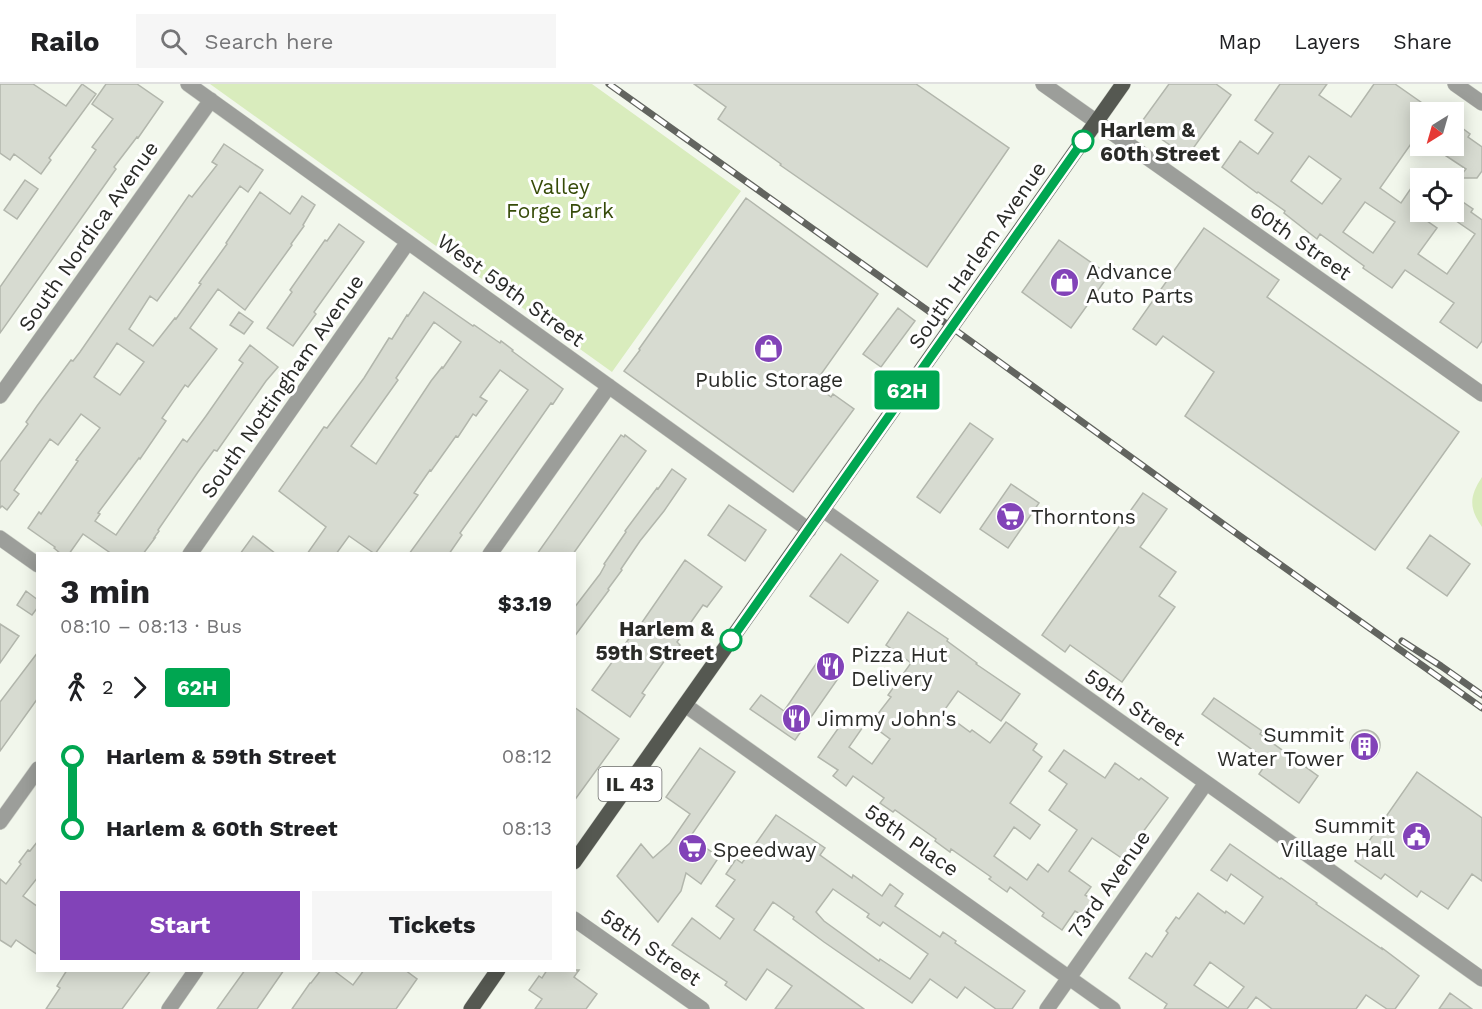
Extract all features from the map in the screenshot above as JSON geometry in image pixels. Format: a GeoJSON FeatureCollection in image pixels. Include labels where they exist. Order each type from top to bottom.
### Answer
{"type":"FeatureCollection","features":[{"type":"Feature","properties":{"kind":"main road","name":"South Harlem Avenue"},"geometry":{"type":"LineString","coordinates":[[576,859],[1123,84]]}},
{"type":"Feature","properties":{"kind":"main road"},"geometry":{"type":"LineString","coordinates":[[471,1009],[497,972]]}},
{"type":"Feature","properties":{"kind":"street","name":"West 59th Street"},"geometry":{"type":"LineString","coordinates":[[188,84],[808,530]]}},
{"type":"Feature","properties":{"kind":"street","name":"60th Street"},"geometry":{"type":"LineString","coordinates":[[1043,84],[1482,394]]}},
{"type":"Feature","properties":{"kind":"street"},"geometry":{"type":"LineString","coordinates":[[1455,84],[1482,104]]}},
{"type":"Feature","properties":{"kind":"street","name":"South Nordica Avenue"},"geometry":{"type":"LineString","coordinates":[[0,396],[211,100]]}},
{"type":"Feature","properties":{"kind":"street","name":"South Nottingham Avenue"},"geometry":{"type":"LineString","coordinates":[[191,552],[408,242]]}},
{"type":"Feature","properties":{"kind":"street"},"geometry":{"type":"LineString","coordinates":[[491,552],[609,386]]}},
{"type":"Feature","properties":{"kind":"street","name":"59th Street"},"geometry":{"type":"LineString","coordinates":[[823,510],[1482,979]]}},
{"type":"Feature","properties":{"kind":"street"},"geometry":{"type":"LineString","coordinates":[[0,538],[36,564]]}},
{"type":"Feature","properties":{"kind":"street","name":"58th Place"},"geometry":{"type":"LineString","coordinates":[[686,705],[1113,1009]]}},
{"type":"Feature","properties":{"kind":"street"},"geometry":{"type":"LineString","coordinates":[[0,822],[36,772]]}},
{"type":"Feature","properties":{"kind":"street","name":"73rd Avenue"},"geometry":{"type":"LineString","coordinates":[[1047,1009],[1206,783]]}},
{"type":"Feature","properties":{"kind":"street","name":"58th Street"},"geometry":{"type":"LineString","coordinates":[[576,919],[702,1009]]}},
{"type":"Feature","properties":{"kind":"street"},"geometry":{"type":"LineString","coordinates":[[169,1009],[195,972]]}},
{"type":"Feature","properties":{"kind":"green space","name":"Valley Forge Park"},"geometry":{"type":"Polygon","coordinates":[[[210,84],[592,84],[741,191],[612,372],[210,84]]]}},
{"type":"Feature","properties":{"kind":"green space"},"geometry":{"type":"Polygon","coordinates":[[[1482,477],[1482,527],[1472,502],[1482,477]]]}},
{"type":"Feature","properties":{"kind":"building"},"geometry":{"type":"Polygon","coordinates":[[[0,84],[33,84],[66,106],[82,84],[96,94],[49,158],[51,160],[41,174],[14,154],[10,160],[0,153],[0,84]]]}},
{"type":"Feature","properties":{"kind":"building"},"geometry":{"type":"Polygon","coordinates":[[[106,84],[137,84],[163,102],[114,167],[116,169],[0,333],[0,287],[96,150],[92,147],[113,119],[92,104],[106,84]]]}},
{"type":"Feature","properties":{"kind":"building"},"geometry":{"type":"Polygon","coordinates":[[[694,84],[916,84],[1009,148],[927,267],[718,119],[726,107],[694,84]]]}},
{"type":"Feature","properties":{"kind":"building"},"geometry":{"type":"Polygon","coordinates":[[[1169,84],[1216,84],[1231,95],[1187,157],[1140,124],[1169,84]]]}},
{"type":"Feature","properties":{"kind":"building"},"geometry":{"type":"Polygon","coordinates":[[[1280,84],[1327,84],[1319,95],[1351,117],[1374,84],[1395,84],[1421,102],[1410,102],[1410,145],[1380,188],[1401,203],[1410,190],[1410,222],[1428,222],[1437,228],[1418,254],[1447,274],[1475,234],[1458,222],[1464,222],[1464,203],[1473,209],[1471,212],[1482,220],[1482,341],[1477,348],[1440,322],[1454,303],[1405,270],[1392,288],[1320,234],[1317,239],[1284,213],[1285,211],[1222,167],[1240,141],[1258,154],[1273,133],[1255,120],[1280,84]],[[1309,156],[1291,181],[1322,204],[1341,179],[1309,156]],[[1365,202],[1343,232],[1373,253],[1395,222],[1365,202]]]}},
{"type":"Feature","properties":{"kind":"building"},"geometry":{"type":"Polygon","coordinates":[[[1464,130],[1470,134],[1468,137],[1482,147],[1482,171],[1477,178],[1464,178],[1466,169],[1446,156],[1464,156],[1464,130]]]}},
{"type":"Feature","properties":{"kind":"building"},"geometry":{"type":"Polygon","coordinates":[[[224,144],[263,170],[248,192],[240,186],[157,301],[150,296],[129,329],[153,346],[201,284],[199,283],[260,192],[290,214],[302,196],[315,205],[292,245],[245,310],[218,289],[190,328],[217,349],[188,387],[185,385],[162,418],[166,421],[98,513],[100,514],[95,521],[116,535],[183,439],[187,442],[206,416],[243,363],[239,360],[250,345],[278,367],[217,451],[214,450],[198,472],[144,552],[109,552],[83,534],[70,552],[59,552],[28,528],[39,512],[41,514],[100,428],[81,414],[58,445],[50,439],[14,490],[19,494],[7,510],[2,506],[0,508],[0,462],[28,424],[26,422],[37,406],[71,360],[73,361],[80,352],[189,195],[192,197],[217,165],[212,162],[224,144]],[[117,343],[94,377],[120,395],[144,362],[117,343]]]}},
{"type":"Feature","properties":{"kind":"building"},"geometry":{"type":"Polygon","coordinates":[[[25,180],[38,189],[17,219],[4,210],[25,180]]]}},
{"type":"Feature","properties":{"kind":"building"},"geometry":{"type":"Polygon","coordinates":[[[746,198],[878,294],[814,384],[831,397],[833,394],[854,409],[793,492],[624,371],[746,198]]]}},
{"type":"Feature","properties":{"kind":"building"},"geometry":{"type":"Polygon","coordinates":[[[339,224],[364,242],[314,312],[316,314],[293,346],[267,328],[292,292],[290,290],[339,224]]]}},
{"type":"Feature","properties":{"kind":"building"},"geometry":{"type":"Polygon","coordinates":[[[1204,228],[1279,280],[1267,297],[1459,432],[1375,550],[1185,416],[1214,372],[1163,336],[1156,345],[1133,329],[1204,228]]]}},
{"type":"Feature","properties":{"kind":"building","name":"Advance Auto Parts"},"geometry":{"type":"Polygon","coordinates":[[[1059,240],[1109,275],[1071,328],[1022,292],[1059,240]]]}},
{"type":"Feature","properties":{"kind":"building"},"geometry":{"type":"Polygon","coordinates":[[[424,292],[473,326],[500,343],[501,341],[563,389],[460,533],[462,535],[450,552],[410,552],[528,390],[500,370],[480,397],[487,401],[476,416],[473,414],[458,437],[456,436],[430,470],[414,493],[418,495],[376,552],[372,552],[349,536],[337,552],[308,552],[326,527],[279,491],[324,427],[327,428],[364,378],[389,338],[392,339],[424,292]],[[434,322],[396,378],[398,380],[351,446],[376,464],[431,381],[461,342],[434,322]]]}},
{"type":"Feature","properties":{"kind":"building"},"geometry":{"type":"Polygon","coordinates":[[[898,308],[915,321],[881,367],[863,354],[898,308]]]}},
{"type":"Feature","properties":{"kind":"building"},"geometry":{"type":"Polygon","coordinates":[[[239,312],[253,322],[244,334],[230,325],[239,312]]]}},
{"type":"Feature","properties":{"kind":"building"},"geometry":{"type":"Polygon","coordinates":[[[970,423],[993,439],[940,513],[917,497],[970,423]]]}},
{"type":"Feature","properties":{"kind":"building"},"geometry":{"type":"Polygon","coordinates":[[[621,435],[624,437],[625,435],[646,451],[574,552],[538,552],[621,435]]]}},
{"type":"Feature","properties":{"kind":"building"},"geometry":{"type":"Polygon","coordinates":[[[672,469],[686,479],[576,634],[576,605],[600,574],[625,531],[672,469]]]}},
{"type":"Feature","properties":{"kind":"building","name":"Thorntons"},"geometry":{"type":"Polygon","coordinates":[[[1011,484],[1039,503],[1008,548],[980,529],[1011,484]]]}},
{"type":"Feature","properties":{"kind":"building"},"geometry":{"type":"Polygon","coordinates":[[[1143,493],[1167,509],[1140,547],[1176,572],[1159,596],[1175,607],[1122,682],[1070,645],[1065,652],[1042,635],[1143,493]]]}},
{"type":"Feature","properties":{"kind":"building"},"geometry":{"type":"Polygon","coordinates":[[[729,505],[766,530],[745,561],[708,535],[729,505]]]}},
{"type":"Feature","properties":{"kind":"building"},"geometry":{"type":"Polygon","coordinates":[[[1430,535],[1470,564],[1447,596],[1407,568],[1430,535]]]}},
{"type":"Feature","properties":{"kind":"building"},"geometry":{"type":"Polygon","coordinates":[[[253,536],[273,552],[241,552],[253,536]]]}},
{"type":"Feature","properties":{"kind":"building"},"geometry":{"type":"Polygon","coordinates":[[[841,554],[878,581],[848,623],[810,596],[841,554]]]}},
{"type":"Feature","properties":{"kind":"building"},"geometry":{"type":"Polygon","coordinates":[[[685,560],[722,587],[707,607],[703,605],[677,642],[680,645],[670,659],[667,657],[642,693],[645,695],[630,717],[592,690],[685,560]]]}},
{"type":"Feature","properties":{"kind":"building"},"geometry":{"type":"Polygon","coordinates":[[[26,591],[36,598],[36,610],[32,615],[17,605],[26,591]]]}},
{"type":"Feature","properties":{"kind":"building"},"geometry":{"type":"Polygon","coordinates":[[[908,612],[948,639],[947,641],[976,664],[1020,694],[1001,721],[958,691],[943,712],[970,732],[972,730],[990,743],[1006,722],[1037,744],[1033,750],[1042,757],[1010,803],[1040,825],[1030,839],[1014,827],[994,856],[1027,880],[1038,864],[1048,872],[1077,830],[1049,810],[1067,784],[1049,771],[1064,750],[1105,778],[1115,763],[1139,780],[1141,778],[1168,798],[1123,859],[1092,838],[1069,871],[1091,887],[1085,895],[1093,900],[1082,915],[1075,911],[1062,930],[1042,916],[1044,913],[1010,887],[1007,892],[989,879],[991,877],[951,849],[950,852],[935,841],[936,839],[895,810],[893,812],[880,803],[884,798],[853,776],[846,786],[833,776],[838,770],[818,757],[849,713],[865,724],[849,747],[872,764],[890,739],[870,724],[891,697],[888,695],[911,663],[886,645],[908,612]]]}},
{"type":"Feature","properties":{"kind":"building"},"geometry":{"type":"Polygon","coordinates":[[[0,624],[19,636],[0,663],[0,624]]]}},
{"type":"Feature","properties":{"kind":"building"},"geometry":{"type":"Polygon","coordinates":[[[36,655],[36,701],[0,751],[0,702],[36,655]]]}},
{"type":"Feature","properties":{"kind":"building"},"geometry":{"type":"Polygon","coordinates":[[[822,655],[844,670],[795,740],[750,709],[761,695],[784,711],[822,655]]]}},
{"type":"Feature","properties":{"kind":"building"},"geometry":{"type":"Polygon","coordinates":[[[1214,698],[1262,731],[1260,734],[1318,776],[1299,803],[1259,774],[1268,761],[1202,714],[1214,698]]]}},
{"type":"Feature","properties":{"kind":"building"},"geometry":{"type":"Polygon","coordinates":[[[576,708],[619,739],[576,798],[576,708]]]}},
{"type":"Feature","properties":{"kind":"building","name":"Summit Water Tower"},"geometry":{"type":"Polygon","coordinates":[[[1365,730],[1371,731],[1379,739],[1379,751],[1371,759],[1365,760],[1359,759],[1351,751],[1350,745],[1351,739],[1359,731],[1365,730]]]}},
{"type":"Feature","properties":{"kind":"building"},"geometry":{"type":"Polygon","coordinates":[[[700,748],[735,772],[690,837],[719,857],[701,884],[686,873],[681,891],[658,922],[617,876],[641,844],[653,858],[670,843],[690,814],[666,797],[700,748]]]}},
{"type":"Feature","properties":{"kind":"building","name":"Summit Village Hall"},"geometry":{"type":"Polygon","coordinates":[[[1417,772],[1482,818],[1482,881],[1472,874],[1448,909],[1421,891],[1417,897],[1385,874],[1381,879],[1355,861],[1417,772]]]}},
{"type":"Feature","properties":{"kind":"building"},"geometry":{"type":"Polygon","coordinates":[[[776,815],[825,848],[820,855],[852,878],[853,875],[882,896],[890,884],[903,894],[895,906],[940,937],[943,932],[956,941],[955,943],[1025,991],[1012,1009],[996,1009],[965,987],[957,998],[930,979],[912,1003],[824,942],[773,902],[754,930],[864,1009],[775,1009],[792,986],[767,969],[746,1000],[725,985],[727,982],[672,945],[692,918],[720,939],[734,919],[716,906],[735,880],[726,874],[736,859],[742,863],[776,815]],[[833,889],[816,912],[824,921],[879,961],[880,959],[910,979],[928,954],[883,922],[880,926],[867,917],[869,914],[833,889]]]}},
{"type":"Feature","properties":{"kind":"building"},"geometry":{"type":"Polygon","coordinates":[[[36,844],[36,880],[23,896],[36,906],[36,954],[16,940],[11,947],[0,940],[0,879],[6,884],[21,864],[19,862],[28,850],[30,851],[36,844]]]}},
{"type":"Feature","properties":{"kind":"building"},"geometry":{"type":"Polygon","coordinates":[[[1230,844],[1419,976],[1395,1009],[1387,1009],[1366,995],[1356,1009],[1272,1009],[1256,997],[1247,1009],[1164,1009],[1167,1004],[1129,978],[1146,953],[1152,957],[1176,917],[1179,919],[1198,893],[1244,924],[1263,897],[1231,874],[1227,881],[1211,870],[1230,844]],[[1210,962],[1194,985],[1228,1008],[1244,987],[1210,962]]]}},
{"type":"Feature","properties":{"kind":"building"},"geometry":{"type":"Polygon","coordinates":[[[579,970],[574,977],[597,994],[586,1009],[535,1009],[542,999],[529,990],[539,976],[542,978],[546,972],[576,972],[579,970]]]}},
{"type":"Feature","properties":{"kind":"building"},"geometry":{"type":"Polygon","coordinates":[[[66,972],[150,972],[122,1009],[46,1009],[60,988],[57,986],[66,972]]]}},
{"type":"Feature","properties":{"kind":"building"},"geometry":{"type":"Polygon","coordinates":[[[244,972],[283,972],[257,1009],[217,1009],[244,972]]]}},
{"type":"Feature","properties":{"kind":"building"},"geometry":{"type":"Polygon","coordinates":[[[319,972],[336,972],[353,985],[363,972],[408,972],[417,979],[396,1009],[292,1009],[319,972]]]}},
{"type":"Feature","properties":{"kind":"building"},"geometry":{"type":"Polygon","coordinates":[[[1450,993],[1472,1009],[1439,1009],[1450,993]]]}},
{"type":"Feature","properties":{"kind":"railway"},"geometry":{"type":"LineString","coordinates":[[609,84],[1482,708]]}},
{"type":"Feature","properties":{"kind":"railway"},"geometry":{"type":"LineString","coordinates":[[1402,641],[1482,695]]}},
{"type":"Feature","properties":{"kind":"bus line","name":"62H"},"geometry":{"type":"LineString","coordinates":[[731,640],[1083,141]]}},
{"type":"Feature","properties":{"kind":"place","name":"Harlem & 60th Street"},"geometry":{"type":"Point","coordinates":[1083,141]}},
{"type":"Feature","properties":{"kind":"place","name":"Advance Auto Parts"},"geometry":{"type":"Point","coordinates":[1065,283]}},
{"type":"Feature","properties":{"kind":"place","name":"Public Storage"},"geometry":{"type":"Point","coordinates":[769,348]}},
{"type":"Feature","properties":{"kind":"place","name":"Thorntons"},"geometry":{"type":"Point","coordinates":[1010,516]}},
{"type":"Feature","properties":{"kind":"place","name":"Harlem & 59th Street"},"geometry":{"type":"Point","coordinates":[731,640]}},
{"type":"Feature","properties":{"kind":"place","name":"Pizza Hut Delivery"},"geometry":{"type":"Point","coordinates":[830,666]}},
{"type":"Feature","properties":{"kind":"place","name":"Jimmy John's"},"geometry":{"type":"Point","coordinates":[796,718]}},
{"type":"Feature","properties":{"kind":"place","name":"Summit Water Tower"},"geometry":{"type":"Point","coordinates":[1365,746]}},
{"type":"Feature","properties":{"kind":"place","name":"Summit Village Hall"},"geometry":{"type":"Point","coordinates":[1416,837]}},
{"type":"Feature","properties":{"kind":"place","name":"Speedway"},"geometry":{"type":"Point","coordinates":[692,849]}}]}
